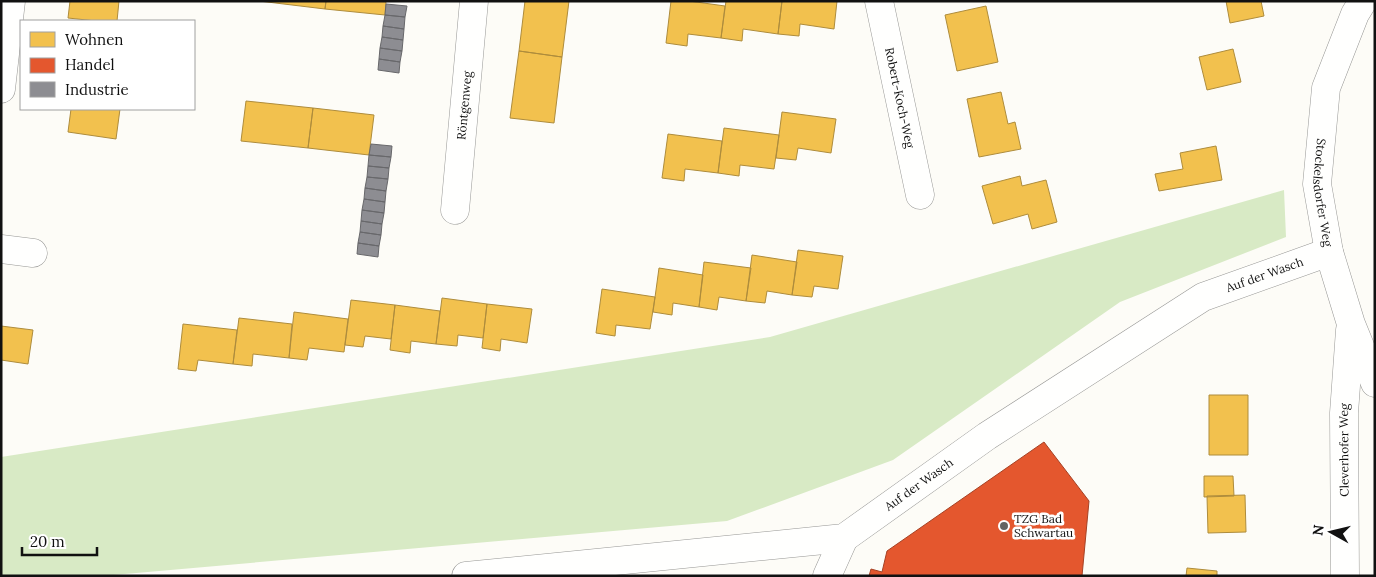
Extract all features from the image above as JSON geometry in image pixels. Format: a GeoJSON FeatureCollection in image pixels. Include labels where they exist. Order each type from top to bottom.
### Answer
{"type":"FeatureCollection","features":[{"type":"Feature","properties":{"kind":"street"},"geometry":{"type":"LineString","coordinates":[[1,89],[11,1]]}},
{"type":"Feature","properties":{"kind":"street","name":"Röntgenweg"},"geometry":{"type":"LineString","coordinates":[[455,210],[474,1]]}},
{"type":"Feature","properties":{"kind":"street","name":"Robert-Koch-Weg"},"geometry":{"type":"LineString","coordinates":[[879,1],[920,195]]}},
{"type":"Feature","properties":{"kind":"street","name":"Stockelsdorfer Weg"},"geometry":{"type":"LineString","coordinates":[[1363,1],[1355,14],[1326,88],[1317,184],[1329,252],[1351,324],[1375,383]]}},
{"type":"Feature","properties":{"kind":"street"},"geometry":{"type":"LineString","coordinates":[[1,249],[33,253]]}},
{"type":"Feature","properties":{"kind":"street","name":"Auf der Wasch"},"geometry":{"type":"LineString","coordinates":[[466,576],[844,538],[988,436],[1203,296],[1329,252]]}},
{"type":"Feature","properties":{"kind":"street","name":"Cleverhofer Weg"},"geometry":{"type":"LineString","coordinates":[[1345,576],[1344,413],[1351,324]]}},
{"type":"Feature","properties":{"kind":"street"},"geometry":{"type":"LineString","coordinates":[[827,576],[844,538]]}},
{"type":"Feature","properties":{"kind":"green space"},"geometry":{"type":"Polygon","coordinates":[[[1284,190],[1286,237],[1120,302],[893,460],[727,521],[102,576],[1,576],[1,457],[770,337],[1284,190]]]}},
{"type":"Feature","properties":{"kind":"building: Wohnen"},"geometry":{"type":"Polygon","coordinates":[[[70,1],[119,1],[117,20],[68,18],[70,1]]]}},
{"type":"Feature","properties":{"kind":"building: Wohnen"},"geometry":{"type":"Polygon","coordinates":[[[259,1],[326,1],[325,9],[259,1]]]}},
{"type":"Feature","properties":{"kind":"building: Wohnen"},"geometry":{"type":"Polygon","coordinates":[[[326,1],[386,1],[385,15],[325,9],[326,1]]]}},
{"type":"Feature","properties":{"kind":"building: Wohnen"},"geometry":{"type":"Polygon","coordinates":[[[525,1],[569,1],[562,57],[519,51],[525,1]]]}},
{"type":"Feature","properties":{"kind":"building: Wohnen"},"geometry":{"type":"Polygon","coordinates":[[[671,1],[689,1],[725,6],[721,38],[688,34],[687,46],[666,43],[671,1]]]}},
{"type":"Feature","properties":{"kind":"building: Wohnen"},"geometry":{"type":"Polygon","coordinates":[[[726,1],[782,1],[778,34],[743,29],[742,41],[721,38],[726,1]]]}},
{"type":"Feature","properties":{"kind":"building: Wohnen"},"geometry":{"type":"Polygon","coordinates":[[[782,1],[837,1],[834,29],[800,24],[799,36],[778,34],[782,1]]]}},
{"type":"Feature","properties":{"kind":"building: Wohnen"},"geometry":{"type":"Polygon","coordinates":[[[1226,1],[1261,1],[1264,16],[1230,23],[1226,1]]]}},
{"type":"Feature","properties":{"kind":"building: Wohnen"},"geometry":{"type":"Polygon","coordinates":[[[986,6],[998,62],[957,71],[945,15],[986,6]]]}},
{"type":"Feature","properties":{"kind":"building: Wohnen"},"geometry":{"type":"Polygon","coordinates":[[[1233,49],[1241,82],[1207,90],[1199,57],[1233,49]]]}},
{"type":"Feature","properties":{"kind":"building: Wohnen"},"geometry":{"type":"Polygon","coordinates":[[[519,51],[562,57],[554,123],[510,118],[519,51]]]}},
{"type":"Feature","properties":{"kind":"building: Wohnen"},"geometry":{"type":"Polygon","coordinates":[[[1001,92],[1008,124],[1015,122],[1021,149],[979,157],[967,99],[1001,92]]]}},
{"type":"Feature","properties":{"kind":"building: Wohnen"},"geometry":{"type":"Polygon","coordinates":[[[246,101],[313,108],[308,148],[241,141],[246,101]]]}},
{"type":"Feature","properties":{"kind":"building: Wohnen"},"geometry":{"type":"Polygon","coordinates":[[[313,108],[374,115],[369,155],[308,148],[313,108]]]}},
{"type":"Feature","properties":{"kind":"building: Wohnen"},"geometry":{"type":"Polygon","coordinates":[[[71,110],[120,110],[116,139],[68,132],[71,110]]]}},
{"type":"Feature","properties":{"kind":"building: Wohnen"},"geometry":{"type":"Polygon","coordinates":[[[782,112],[836,119],[831,153],[798,148],[796,160],[776,158],[782,112]]]}},
{"type":"Feature","properties":{"kind":"building: Wohnen"},"geometry":{"type":"Polygon","coordinates":[[[724,128],[779,135],[774,169],[740,165],[739,176],[718,173],[724,128]]]}},
{"type":"Feature","properties":{"kind":"building: Wohnen"},"geometry":{"type":"Polygon","coordinates":[[[668,134],[722,141],[718,173],[685,169],[684,181],[662,178],[668,134]]]}},
{"type":"Feature","properties":{"kind":"building: Wohnen"},"geometry":{"type":"Polygon","coordinates":[[[1216,146],[1222,180],[1159,191],[1155,174],[1183,169],[1180,153],[1216,146]]]}},
{"type":"Feature","properties":{"kind":"building: Wohnen"},"geometry":{"type":"Polygon","coordinates":[[[1020,176],[1022,186],[1046,180],[1057,222],[1032,229],[1028,214],[993,224],[982,186],[1020,176]]]}},
{"type":"Feature","properties":{"kind":"building: Wohnen"},"geometry":{"type":"Polygon","coordinates":[[[798,250],[843,256],[838,289],[814,286],[812,297],[792,295],[798,250]]]}},
{"type":"Feature","properties":{"kind":"building: Wohnen"},"geometry":{"type":"Polygon","coordinates":[[[752,255],[797,262],[792,295],[767,291],[765,303],[746,301],[752,255]]]}},
{"type":"Feature","properties":{"kind":"building: Wohnen"},"geometry":{"type":"Polygon","coordinates":[[[704,262],[751,268],[746,301],[719,297],[717,310],[699,307],[704,262]]]}},
{"type":"Feature","properties":{"kind":"building: Wohnen"},"geometry":{"type":"Polygon","coordinates":[[[659,268],[703,275],[699,307],[673,303],[672,315],[653,312],[659,268]]]}},
{"type":"Feature","properties":{"kind":"building: Wohnen"},"geometry":{"type":"Polygon","coordinates":[[[602,289],[655,297],[650,329],[616,325],[615,336],[596,333],[602,289]]]}},
{"type":"Feature","properties":{"kind":"building: Wohnen"},"geometry":{"type":"Polygon","coordinates":[[[442,298],[487,304],[483,338],[458,335],[457,346],[436,344],[442,298]]]}},
{"type":"Feature","properties":{"kind":"building: Wohnen"},"geometry":{"type":"Polygon","coordinates":[[[351,300],[395,305],[391,339],[365,336],[363,347],[345,345],[351,300]]]}},
{"type":"Feature","properties":{"kind":"building: Wohnen"},"geometry":{"type":"Polygon","coordinates":[[[487,304],[532,309],[527,343],[501,339],[500,351],[482,348],[487,304]]]}},
{"type":"Feature","properties":{"kind":"building: Wohnen"},"geometry":{"type":"Polygon","coordinates":[[[395,305],[440,311],[436,344],[411,341],[410,353],[390,350],[395,305]]]}},
{"type":"Feature","properties":{"kind":"building: Wohnen"},"geometry":{"type":"Polygon","coordinates":[[[294,312],[348,319],[344,352],[309,348],[307,360],[289,358],[294,312]]]}},
{"type":"Feature","properties":{"kind":"building: Wohnen"},"geometry":{"type":"Polygon","coordinates":[[[239,318],[292,324],[289,358],[253,354],[252,366],[233,364],[239,318]]]}},
{"type":"Feature","properties":{"kind":"building: Wohnen"},"geometry":{"type":"Polygon","coordinates":[[[183,324],[237,330],[233,364],[198,360],[196,371],[178,369],[183,324]]]}},
{"type":"Feature","properties":{"kind":"building: Wohnen"},"geometry":{"type":"Polygon","coordinates":[[[1,326],[33,330],[28,364],[1,360],[1,326]]]}},
{"type":"Feature","properties":{"kind":"building: Wohnen"},"geometry":{"type":"Polygon","coordinates":[[[1209,395],[1248,395],[1248,455],[1209,455],[1209,395]]]}},
{"type":"Feature","properties":{"kind":"building: Wohnen"},"geometry":{"type":"Polygon","coordinates":[[[1204,476],[1233,476],[1234,496],[1204,497],[1204,476]]]}},
{"type":"Feature","properties":{"kind":"building: Wohnen"},"geometry":{"type":"Polygon","coordinates":[[[1245,495],[1246,532],[1208,533],[1207,496],[1245,495]]]}},
{"type":"Feature","properties":{"kind":"building: Wohnen"},"geometry":{"type":"Polygon","coordinates":[[[1187,568],[1217,571],[1217,576],[1186,576],[1187,568]]]}},
{"type":"Feature","properties":{"kind":"building: Handel","name":"TZG Bad Schwartau"},"geometry":{"type":"Polygon","coordinates":[[[1044,442],[1089,501],[1082,576],[869,576],[871,569],[882,572],[887,551],[1044,442]]]}},
{"type":"Feature","properties":{"kind":"building: Industrie"},"geometry":{"type":"Polygon","coordinates":[[[386,4],[407,6],[405,17],[385,15],[386,4]]]}},
{"type":"Feature","properties":{"kind":"building: Industrie"},"geometry":{"type":"Polygon","coordinates":[[[385,15],[405,17],[404,29],[383,26],[385,15]]]}},
{"type":"Feature","properties":{"kind":"building: Industrie"},"geometry":{"type":"Polygon","coordinates":[[[383,26],[404,29],[403,40],[382,37],[383,26]]]}},
{"type":"Feature","properties":{"kind":"building: Industrie"},"geometry":{"type":"Polygon","coordinates":[[[382,37],[403,40],[402,51],[380,48],[382,37]]]}},
{"type":"Feature","properties":{"kind":"building: Industrie"},"geometry":{"type":"Polygon","coordinates":[[[380,48],[402,51],[400,62],[379,59],[380,48]]]}},
{"type":"Feature","properties":{"kind":"building: Industrie"},"geometry":{"type":"Polygon","coordinates":[[[379,59],[400,62],[399,73],[378,70],[379,59]]]}},
{"type":"Feature","properties":{"kind":"building: Industrie"},"geometry":{"type":"Polygon","coordinates":[[[371,144],[392,146],[391,157],[369,155],[371,144]]]}},
{"type":"Feature","properties":{"kind":"building: Industrie"},"geometry":{"type":"Polygon","coordinates":[[[369,155],[391,157],[389,168],[368,166],[369,155]]]}},
{"type":"Feature","properties":{"kind":"building: Industrie"},"geometry":{"type":"Polygon","coordinates":[[[368,166],[389,168],[388,179],[367,177],[368,166]]]}},
{"type":"Feature","properties":{"kind":"building: Industrie"},"geometry":{"type":"Polygon","coordinates":[[[367,177],[388,179],[386,191],[365,188],[367,177]]]}},
{"type":"Feature","properties":{"kind":"building: Industrie"},"geometry":{"type":"Polygon","coordinates":[[[365,188],[386,191],[385,202],[364,199],[365,188]]]}},
{"type":"Feature","properties":{"kind":"building: Industrie"},"geometry":{"type":"Polygon","coordinates":[[[364,199],[385,202],[384,213],[362,210],[364,199]]]}},
{"type":"Feature","properties":{"kind":"building: Industrie"},"geometry":{"type":"Polygon","coordinates":[[[362,210],[384,213],[382,224],[361,221],[362,210]]]}},
{"type":"Feature","properties":{"kind":"building: Industrie"},"geometry":{"type":"Polygon","coordinates":[[[361,221],[382,224],[381,235],[360,232],[361,221]]]}},
{"type":"Feature","properties":{"kind":"building: Industrie"},"geometry":{"type":"Polygon","coordinates":[[[360,232],[381,235],[379,246],[358,243],[360,232]]]}},
{"type":"Feature","properties":{"kind":"building: Industrie"},"geometry":{"type":"Polygon","coordinates":[[[358,243],[379,246],[378,257],[357,254],[358,243]]]}},
{"type":"Feature","properties":{"kind":"place","name":"TZG Bad Schwartau"},"geometry":{"type":"Point","coordinates":[1004,526]}}]}
